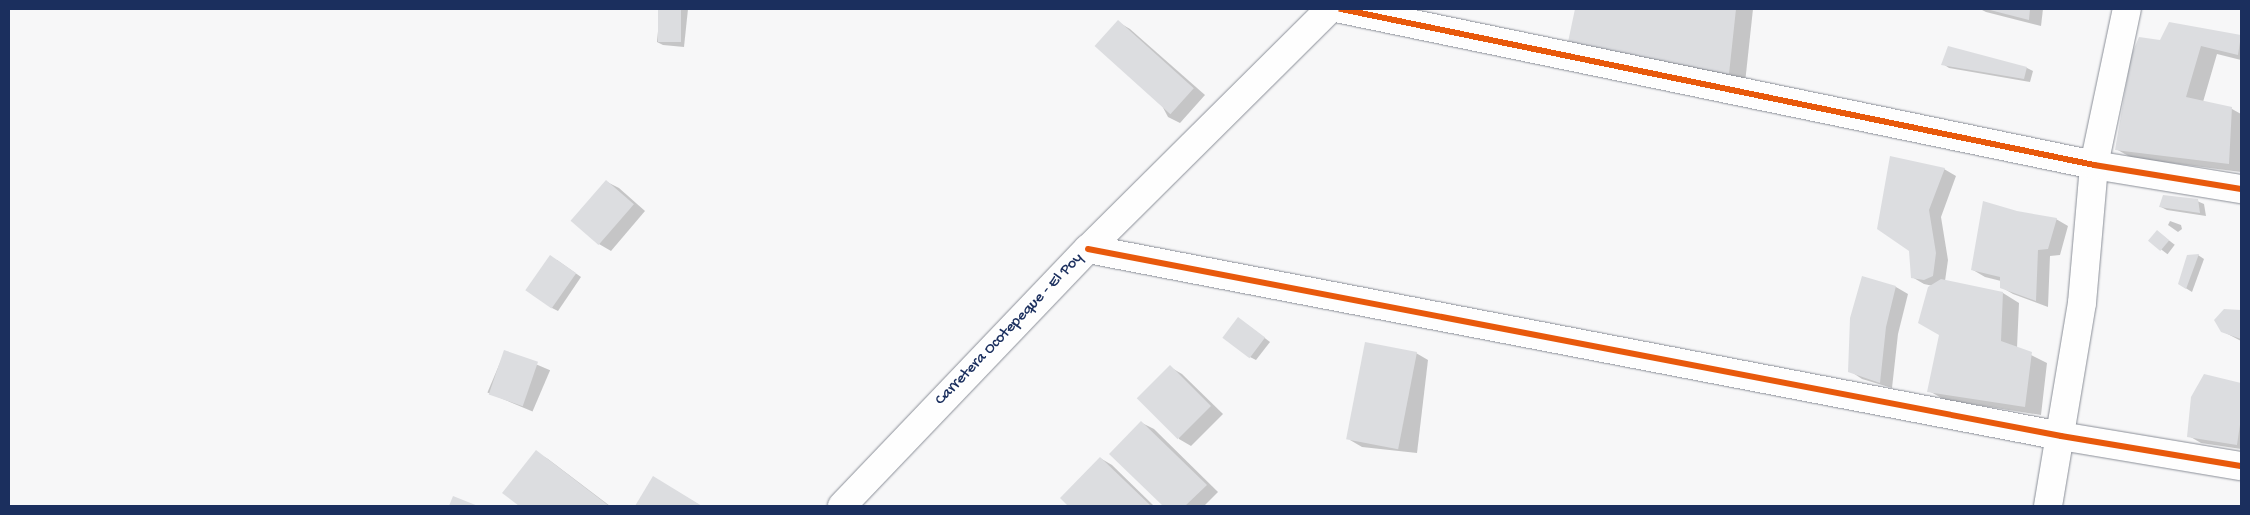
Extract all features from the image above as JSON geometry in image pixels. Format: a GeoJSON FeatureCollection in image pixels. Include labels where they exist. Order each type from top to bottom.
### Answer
{"type":"FeatureCollection","features":[{"type":"Feature","properties":{"kind":"street","name":"Carretera Ocotepeque - El Poy"},"geometry":{"type":"LineString","coordinates":[[842,506],[1088,249],[1330,9]]}},
{"type":"Feature","properties":{"kind":"street"},"geometry":{"type":"LineString","coordinates":[[1342,9],[2094,165],[2241,189]]}},
{"type":"Feature","properties":{"kind":"street"},"geometry":{"type":"LineString","coordinates":[[2048,506],[2082,303],[2094,165],[2127,9]]}},
{"type":"Feature","properties":{"kind":"street"},"geometry":{"type":"LineString","coordinates":[[1088,249],[2061,436],[2241,466]]}},
{"type":"Feature","properties":{"kind":"building"},"geometry":{"type":"Polygon","coordinates":[[[658,9],[681,9],[681,42],[658,42],[658,9]]]}},
{"type":"Feature","properties":{"kind":"building"},"geometry":{"type":"Polygon","coordinates":[[[1575,9],[1736,9],[1729,74],[1568,42],[1575,9]]]}},
{"type":"Feature","properties":{"kind":"building"},"geometry":{"type":"Polygon","coordinates":[[[1986,9],[2030,9],[2029,20],[1986,9]]]}},
{"type":"Feature","properties":{"kind":"building"},"geometry":{"type":"Polygon","coordinates":[[[1118,20],[1194,88],[1170,114],[1095,46],[1118,20]]]}},
{"type":"Feature","properties":{"kind":"building"},"geometry":{"type":"Polygon","coordinates":[[[2169,22],[2241,35],[2238,55],[2201,46],[2186,97],[2232,107],[2229,164],[2115,150],[2131,56],[2139,37],[2160,40],[2169,22]]]}},
{"type":"Feature","properties":{"kind":"building"},"geometry":{"type":"Polygon","coordinates":[[[1948,46],[2027,67],[2024,79],[1941,65],[1948,46]]]}},
{"type":"Feature","properties":{"kind":"building"},"geometry":{"type":"Polygon","coordinates":[[[1890,156],[1945,168],[1929,210],[1936,253],[1933,276],[1924,280],[1911,278],[1909,251],[1877,229],[1890,156]]]}},
{"type":"Feature","properties":{"kind":"building"},"geometry":{"type":"Polygon","coordinates":[[[606,180],[634,204],[598,245],[571,221],[606,180]]]}},
{"type":"Feature","properties":{"kind":"building"},"geometry":{"type":"Polygon","coordinates":[[[2163,195],[2198,199],[2200,213],[2159,207],[2163,195]]]}},
{"type":"Feature","properties":{"kind":"building"},"geometry":{"type":"Polygon","coordinates":[[[1983,201],[2017,211],[2057,218],[2048,249],[2038,250],[2036,301],[2000,288],[2000,277],[1971,270],[1983,201]]]}},
{"type":"Feature","properties":{"kind":"building"},"geometry":{"type":"Polygon","coordinates":[[[2157,230],[2169,240],[2160,251],[2148,241],[2157,230]]]}},
{"type":"Feature","properties":{"kind":"building"},"geometry":{"type":"Polygon","coordinates":[[[2199,254],[2186,289],[2178,284],[2187,255],[2199,254]]]}},
{"type":"Feature","properties":{"kind":"building"},"geometry":{"type":"Polygon","coordinates":[[[550,255],[576,273],[552,309],[525,290],[550,255]]]}},
{"type":"Feature","properties":{"kind":"building"},"geometry":{"type":"Polygon","coordinates":[[[1862,276],[1896,286],[1886,327],[1880,383],[1848,372],[1850,318],[1862,276]]]}},
{"type":"Feature","properties":{"kind":"building"},"geometry":{"type":"Polygon","coordinates":[[[1941,279],[2003,292],[2001,341],[2032,352],[2025,407],[1927,392],[1939,335],[1918,323],[1928,287],[1941,279]]]}},
{"type":"Feature","properties":{"kind":"building"},"geometry":{"type":"Polygon","coordinates":[[[2224,309],[2241,310],[2241,339],[2221,332],[2214,320],[2224,309]]]}},
{"type":"Feature","properties":{"kind":"building"},"geometry":{"type":"Polygon","coordinates":[[[1238,317],[1265,337],[1250,358],[1222,338],[1238,317]]]}},
{"type":"Feature","properties":{"kind":"building"},"geometry":{"type":"Polygon","coordinates":[[[1365,342],[1417,352],[1398,449],[1346,439],[1365,342]]]}},
{"type":"Feature","properties":{"kind":"building"},"geometry":{"type":"Polygon","coordinates":[[[504,350],[538,362],[523,406],[489,394],[504,350]]]}},
{"type":"Feature","properties":{"kind":"building"},"geometry":{"type":"Polygon","coordinates":[[[1170,365],[1211,406],[1178,439],[1137,398],[1170,365]]]}},
{"type":"Feature","properties":{"kind":"building"},"geometry":{"type":"Polygon","coordinates":[[[2204,374],[2241,383],[2241,418],[2237,445],[2187,437],[2191,397],[2204,374]]]}},
{"type":"Feature","properties":{"kind":"building"},"geometry":{"type":"Polygon","coordinates":[[[1141,421],[1207,485],[1185,506],[1163,506],[1109,454],[1141,421]]]}},
{"type":"Feature","properties":{"kind":"building"},"geometry":{"type":"Polygon","coordinates":[[[536,450],[609,506],[519,506],[502,493],[536,450]]]}},
{"type":"Feature","properties":{"kind":"building"},"geometry":{"type":"Polygon","coordinates":[[[1100,457],[1151,506],[1068,506],[1060,498],[1100,457]]]}},
{"type":"Feature","properties":{"kind":"building"},"geometry":{"type":"Polygon","coordinates":[[[653,476],[702,506],[635,506],[653,476]]]}},
{"type":"Feature","properties":{"kind":"building"},"geometry":{"type":"Polygon","coordinates":[[[453,496],[478,506],[449,506],[453,496]]]}},
{"type":"Feature","properties":{"kind":"cycle path"},"geometry":{"type":"LineString","coordinates":[[1341,9],[2094,165],[2241,189]]}},
{"type":"Feature","properties":{"kind":"cycle path"},"geometry":{"type":"LineString","coordinates":[[1088,249],[2061,436],[2241,466]]}}]}
